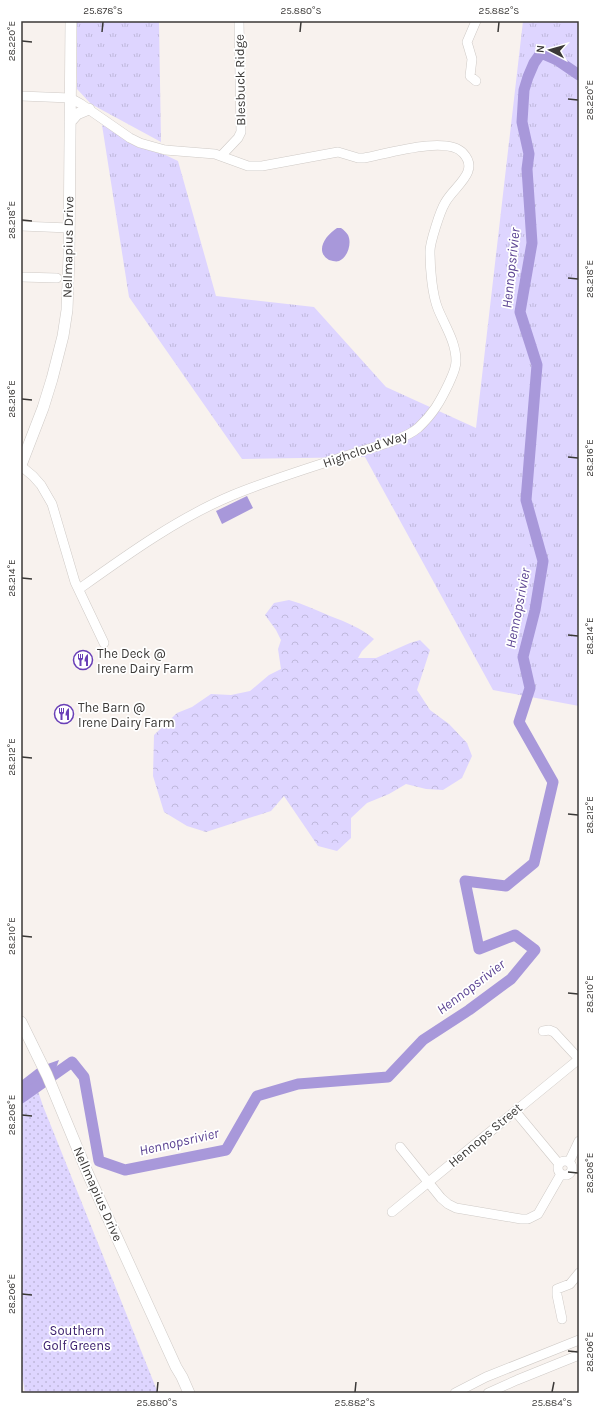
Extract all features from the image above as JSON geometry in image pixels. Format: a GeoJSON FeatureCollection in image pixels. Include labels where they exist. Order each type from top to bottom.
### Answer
{"type":"FeatureCollection","features":[{"type":"Feature","properties":{"kind":"main road","name":"Nellmapius Drive"},"geometry":{"type":"LineString","coordinates":[[21,466],[43,408],[63,336],[68,299],[71,21]]}},
{"type":"Feature","properties":{"kind":"main road"},"geometry":{"type":"LineString","coordinates":[[70,122],[77,114],[89,109]]}},
{"type":"Feature","properties":{"kind":"main road","name":"Nellmapius Drive"},"geometry":{"type":"LineString","coordinates":[[21,1022],[40,1061],[88,1174],[176,1367],[184,1393]]}},
{"type":"Feature","properties":{"kind":"main road","name":"Nellmapius Drive"},"geometry":{"type":"LineString","coordinates":[[176,1367],[182,1376],[189,1393]]}},
{"type":"Feature","properties":{"kind":"street","name":"Blesbuck Ridge"},"geometry":{"type":"LineString","coordinates":[[221,156],[238,138],[241,132],[239,21]]}},
{"type":"Feature","properties":{"kind":"street"},"geometry":{"type":"LineString","coordinates":[[476,21],[467,44],[472,59],[470,76],[476,81]]}},
{"type":"Feature","properties":{"kind":"street"},"geometry":{"type":"LineString","coordinates":[[21,96],[70,98]]}},
{"type":"Feature","properties":{"kind":"street","name":"Highcloud Way"},"geometry":{"type":"LineString","coordinates":[[70,98],[89,109],[130,138],[151,147],[221,156],[243,165],[257,167],[338,152],[358,158],[364,158],[423,146],[453,147],[463,153],[469,163],[468,173],[445,202],[430,248],[431,270],[436,304],[449,331],[456,359],[454,371],[437,407],[426,420],[415,430],[386,443],[288,474],[233,495],[200,510],[162,532],[79,589]]}},
{"type":"Feature","properties":{"kind":"street"},"geometry":{"type":"LineString","coordinates":[[21,226],[69,228]]}},
{"type":"Feature","properties":{"kind":"street"},"geometry":{"type":"LineString","coordinates":[[21,277],[57,278]]}},
{"type":"Feature","properties":{"kind":"street"},"geometry":{"type":"LineString","coordinates":[[21,466],[41,485],[52,504],[75,582],[104,643]]}},
{"type":"Feature","properties":{"kind":"street"},"geometry":{"type":"LineString","coordinates":[[543,1031],[549,1030],[554,1032],[579,1059]]}},
{"type":"Feature","properties":{"kind":"street","name":"Hennops Street"},"geometry":{"type":"LineString","coordinates":[[392,1212],[579,1059]]}},
{"type":"Feature","properties":{"kind":"street"},"geometry":{"type":"LineString","coordinates":[[515,1111],[559,1164],[558,1169],[561,1174]]}},
{"type":"Feature","properties":{"kind":"street"},"geometry":{"type":"LineString","coordinates":[[561,1174],[566,1175],[573,1169],[579,1141]]}},
{"type":"Feature","properties":{"kind":"street"},"geometry":{"type":"LineString","coordinates":[[400,1147],[441,1198],[452,1206],[524,1219],[538,1214],[561,1174]]}},
{"type":"Feature","properties":{"kind":"street"},"geometry":{"type":"LineString","coordinates":[[559,1164],[564,1161],[573,1169]]}},
{"type":"Feature","properties":{"kind":"street"},"geometry":{"type":"LineString","coordinates":[[562,1319],[557,1290],[570,1284],[579,1274]]}},
{"type":"Feature","properties":{"kind":"street"},"geometry":{"type":"LineString","coordinates":[[455,1393],[486,1378],[579,1340]]}},
{"type":"Feature","properties":{"kind":"street"},"geometry":{"type":"LineString","coordinates":[[488,1393],[579,1355]]}},
{"type":"Feature","properties":{"kind":"green space"},"geometry":{"type":"Polygon","coordinates":[[[77,21],[159,21],[161,142],[91,104],[77,89],[77,21]]]}},
{"type":"Feature","properties":{"kind":"green space"},"geometry":{"type":"Polygon","coordinates":[[[523,21],[579,21],[579,706],[493,690],[365,457],[242,459],[129,297],[102,125],[178,161],[216,296],[314,307],[386,387],[476,428],[523,21]]]}},
{"type":"Feature","properties":{"kind":"green space"},"geometry":{"type":"Polygon","coordinates":[[[289,600],[348,623],[374,639],[362,651],[358,658],[376,658],[420,640],[430,650],[417,690],[430,710],[449,724],[467,743],[472,756],[462,778],[443,790],[426,789],[406,784],[389,794],[367,803],[351,818],[351,838],[337,851],[318,846],[284,796],[271,811],[206,832],[187,826],[164,812],[153,776],[154,735],[177,713],[192,707],[211,694],[231,695],[250,691],[269,675],[281,669],[278,649],[281,640],[265,615],[274,603],[289,600]]]}},
{"type":"Feature","properties":{"kind":"green space","name":"Southern Golf Greens"},"geometry":{"type":"Polygon","coordinates":[[[36,1085],[43,1106],[158,1393],[25,1393],[21,1368],[21,1093],[36,1085]]]}},
{"type":"Feature","properties":{"kind":"shaded area"},"geometry":{"type":"Polygon","coordinates":[[[337,228],[341,228],[346,232],[350,242],[347,253],[339,261],[329,260],[322,252],[323,243],[337,228]]]}},
{"type":"Feature","properties":{"kind":"shaded area"},"geometry":{"type":"Polygon","coordinates":[[[247,496],[253,508],[222,524],[216,511],[247,496]]]}},
{"type":"Feature","properties":{"kind":"shaded area"},"geometry":{"type":"Polygon","coordinates":[[[59,1060],[52,1079],[30,1091],[21,1100],[21,1081],[39,1067],[59,1060]]]}},
{"type":"Feature","properties":{"kind":"waterway","name":"Hennopsrivier"},"geometry":{"type":"LineString","coordinates":[[21,1098],[72,1062],[84,1077],[99,1161],[125,1170],[226,1150],[257,1096],[298,1084],[388,1077],[423,1040],[469,1010],[511,979],[535,950],[515,935],[479,949],[465,881],[506,886],[534,863],[553,782],[519,722],[530,688],[523,657],[535,610],[543,561],[526,500],[537,365],[520,312],[532,243],[527,169],[529,154],[522,122],[524,90],[534,63],[541,53],[557,60],[579,75]]}},
{"type":"Feature","properties":{"kind":"place","name":"The Deck @ Irene Dairy Farm"},"geometry":{"type":"Point","coordinates":[83,660]}},
{"type":"Feature","properties":{"kind":"place","name":"The Barn @ Irene Dairy Farm"},"geometry":{"type":"Point","coordinates":[64,714]}}]}
